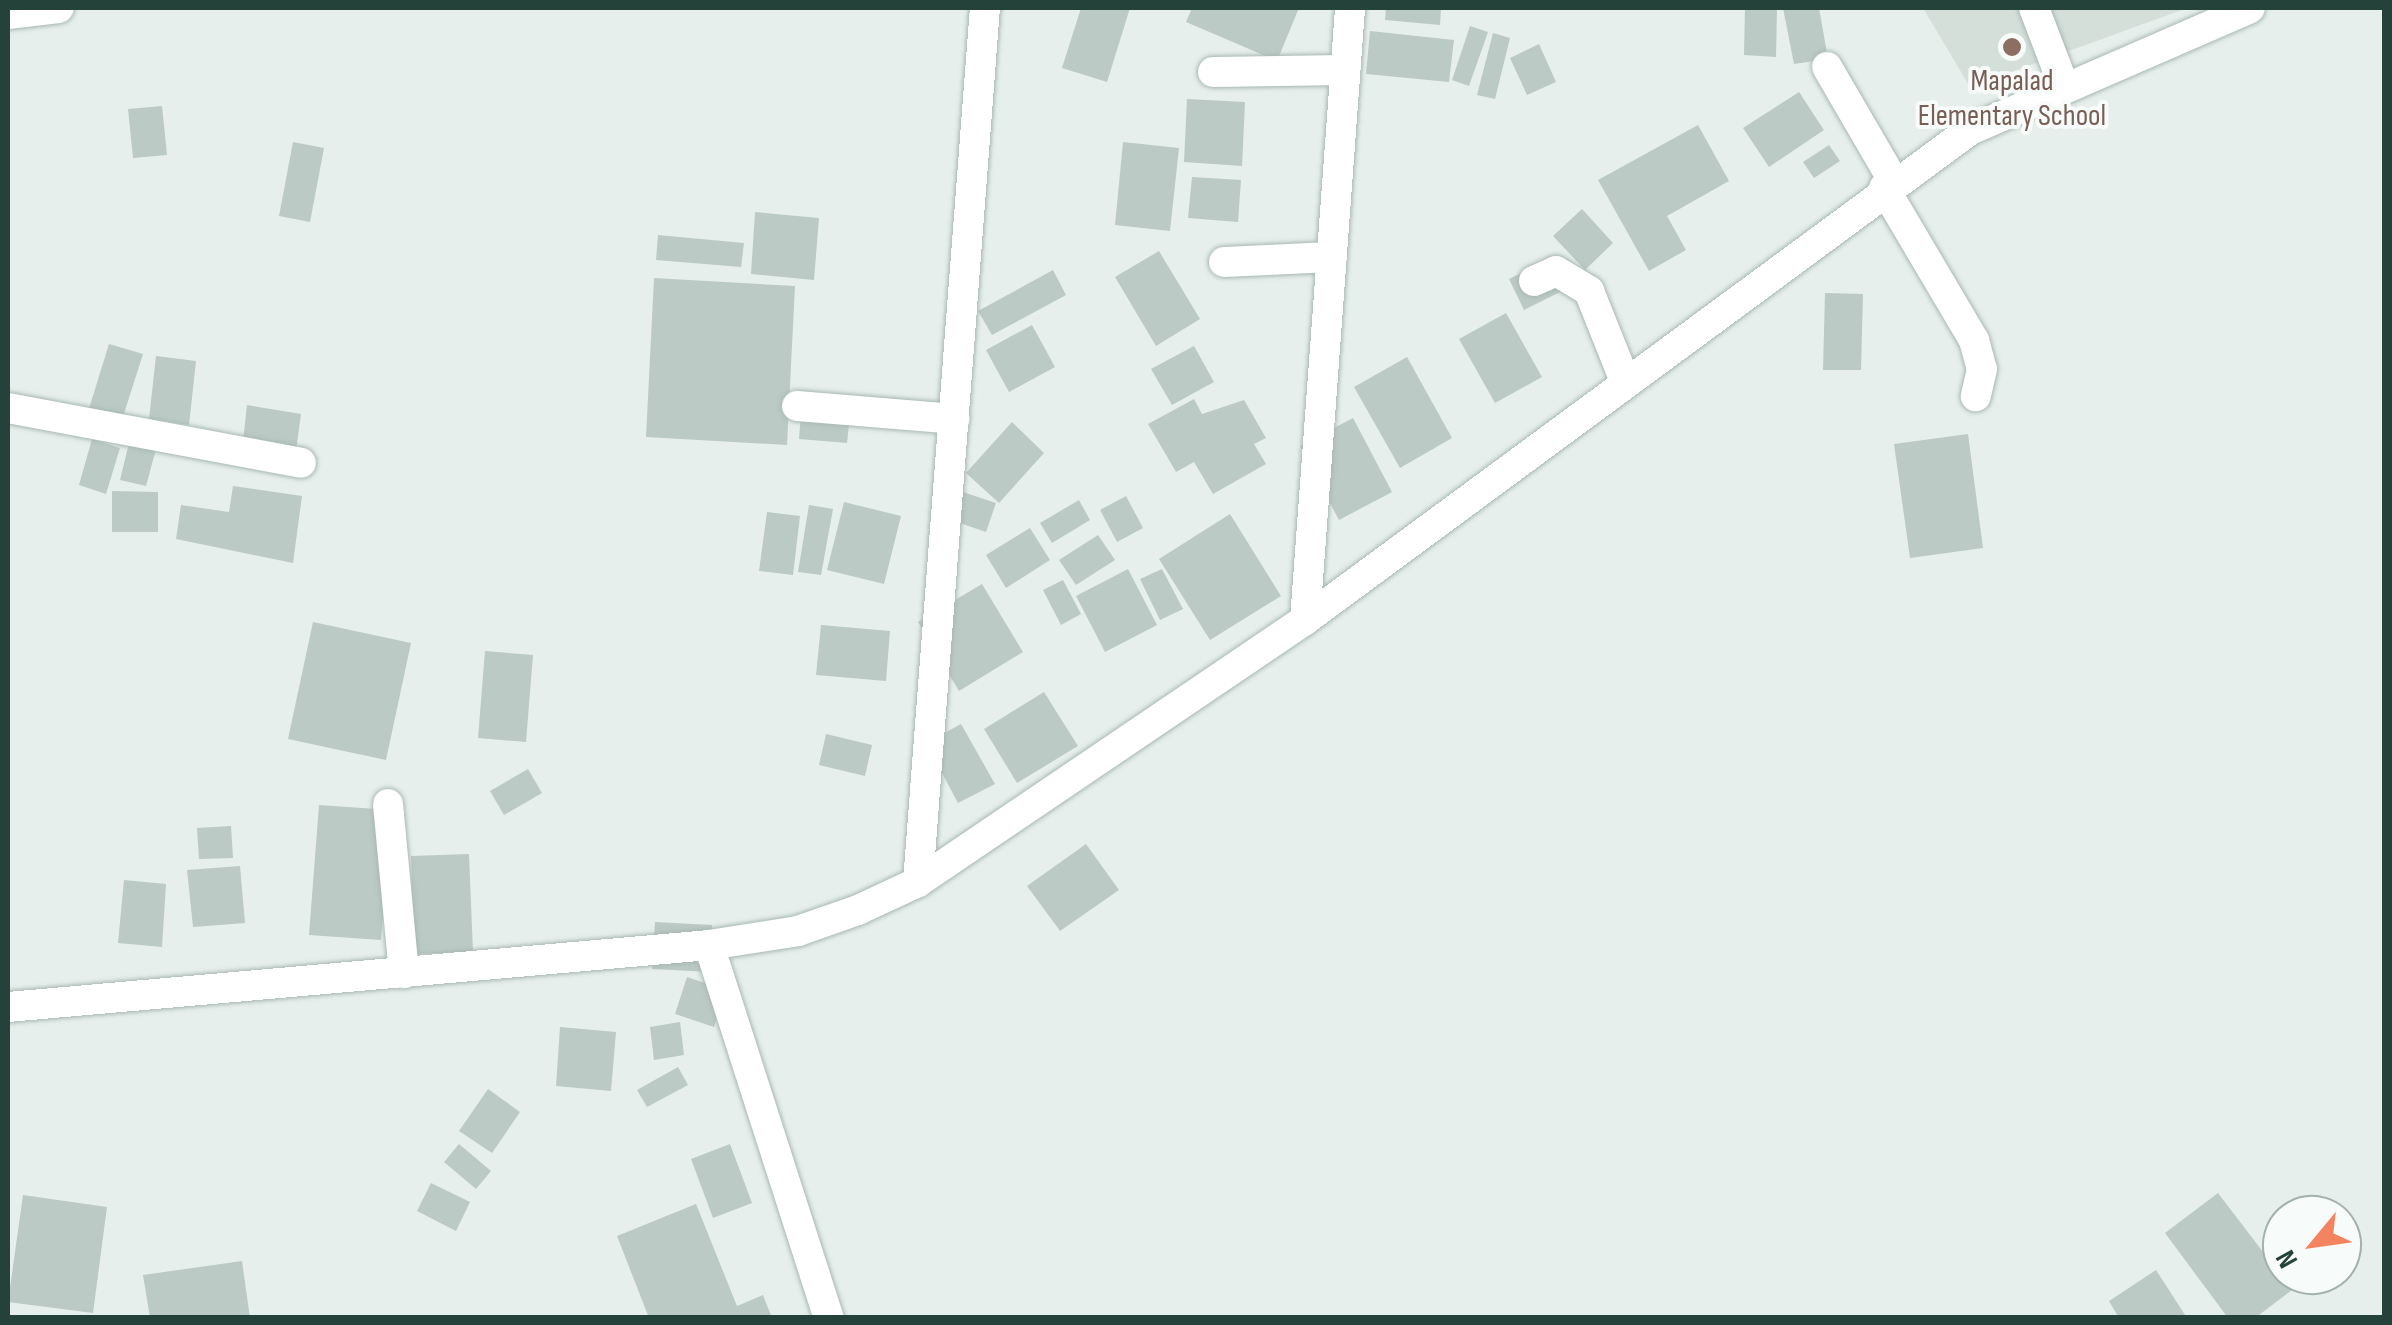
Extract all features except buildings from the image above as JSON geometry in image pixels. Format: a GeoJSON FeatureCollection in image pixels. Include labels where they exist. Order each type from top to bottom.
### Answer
{"type":"FeatureCollection","features":[{"type":"Feature","properties":{"kind":"street"},"geometry":{"type":"LineString","coordinates":[[8,14],[59,8]]}},
{"type":"Feature","properties":{"kind":"street"},"geometry":{"type":"LineString","coordinates":[[918,882],[985,8]]}},
{"type":"Feature","properties":{"kind":"street"},"geometry":{"type":"LineString","coordinates":[[1305,620],[1350,8]]}},
{"type":"Feature","properties":{"kind":"street"},"geometry":{"type":"LineString","coordinates":[[2034,8],[2064,84]]}},
{"type":"Feature","properties":{"kind":"street"},"geometry":{"type":"LineString","coordinates":[[8,1007],[709,945],[798,931],[918,882],[1305,620],[1889,185],[1970,130],[2064,84],[2250,8]]}},
{"type":"Feature","properties":{"kind":"street"},"geometry":{"type":"LineString","coordinates":[[1828,67],[1974,340],[1982,370],[1976,396]]}},
{"type":"Feature","properties":{"kind":"street"},"geometry":{"type":"LineString","coordinates":[[1214,72],[1346,70]]}},
{"type":"Feature","properties":{"kind":"street"},"geometry":{"type":"LineString","coordinates":[[1224,262],[1332,257]]}},
{"type":"Feature","properties":{"kind":"street"},"geometry":{"type":"LineString","coordinates":[[1534,281],[1556,272],[1589,290],[1624,382]]}},
{"type":"Feature","properties":{"kind":"street"},"geometry":{"type":"LineString","coordinates":[[797,406],[954,419]]}},
{"type":"Feature","properties":{"kind":"street"},"geometry":{"type":"LineString","coordinates":[[8,408],[300,463]]}},
{"type":"Feature","properties":{"kind":"street"},"geometry":{"type":"LineString","coordinates":[[388,804],[404,973]]}},
{"type":"Feature","properties":{"kind":"street"},"geometry":{"type":"LineString","coordinates":[[709,945],[829,1318]]}},
{"type":"Feature","properties":{"kind":"shaded area","name":"Mapalad Elementary School"},"geometry":{"type":"Polygon","coordinates":[[[1923,8],[2187,8],[1970,87],[1923,8]]]}},
{"type":"Feature","properties":{"kind":"place","name":"Mapalad Elementary School"},"geometry":{"type":"Point","coordinates":[2012,47]}}]}
